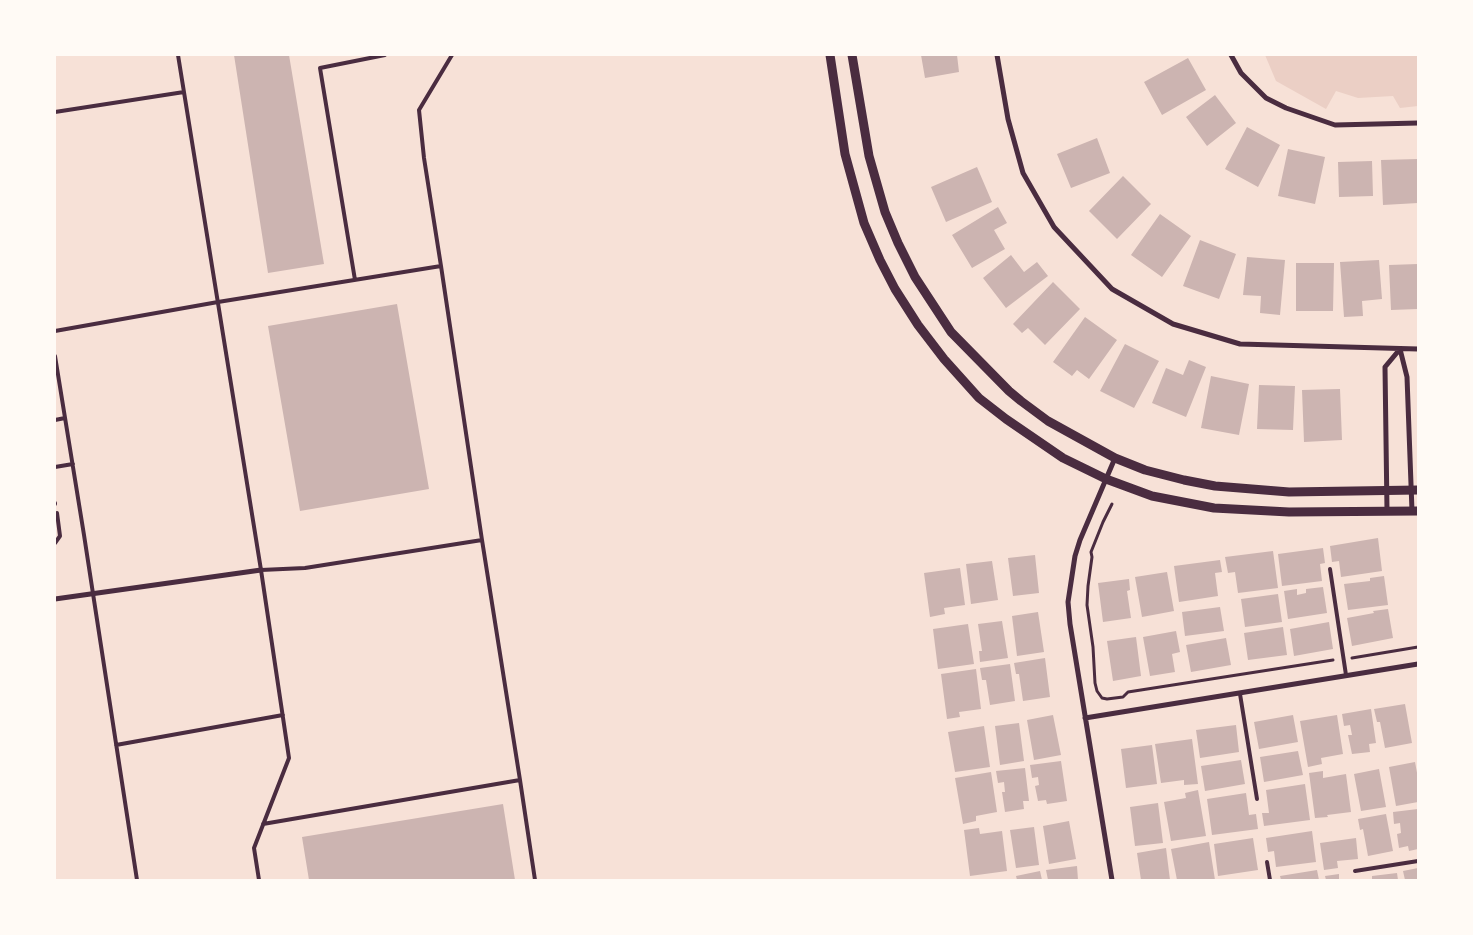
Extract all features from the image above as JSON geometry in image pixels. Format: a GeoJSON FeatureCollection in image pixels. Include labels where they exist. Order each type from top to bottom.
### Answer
{"type":"FeatureCollection","features":[{"type":"Feature","properties":{"kind":"street"},"geometry":{"type":"LineString","coordinates":[[830,55],[848,164],[864,223],[895,289],[918,325],[944,359],[980,398],[1063,458],[1106,479],[1152,496],[1214,508],[1289,512],[1415,511],[1407,377],[1400,349]]}},
{"type":"Feature","properties":{"kind":"street"},"geometry":{"type":"LineString","coordinates":[[852,55],[869,156],[885,212],[898,243],[915,277],[951,332],[984,367],[1021,401],[1048,421],[1115,458],[1145,470],[1184,480],[1215,486],[1289,492],[1414,490]]}},
{"type":"Feature","properties":{"kind":"street"},"geometry":{"type":"LineString","coordinates":[[997,55],[1008,119],[1023,172],[1054,227],[1112,290],[1173,324],[1240,344],[1418,349]]}},
{"type":"Feature","properties":{"kind":"street"},"geometry":{"type":"LineString","coordinates":[[1231,55],[1241,73],[1266,98],[1286,108],[1335,125],[1418,123]]}},
{"type":"Feature","properties":{"kind":"street"},"geometry":{"type":"LineString","coordinates":[[1387,511],[1385,367],[1400,349]]}},
{"type":"Feature","properties":{"kind":"street"},"geometry":{"type":"LineString","coordinates":[[1112,880],[1068,602],[1075,556],[1080,540],[1115,458]]}},
{"type":"Feature","properties":{"kind":"street"},"geometry":{"type":"LineString","coordinates":[[55,599],[261,570]]}},
{"type":"Feature","properties":{"kind":"street"},"geometry":{"type":"LineString","coordinates":[[1085,718],[1418,664]]}},
{"type":"Feature","properties":{"kind":"lane"},"geometry":{"type":"LineString","coordinates":[[178,55],[261,570],[289,758],[254,848],[259,880]]}},
{"type":"Feature","properties":{"kind":"lane"},"geometry":{"type":"LineString","coordinates":[[354,280],[320,68],[385,55]]}},
{"type":"Feature","properties":{"kind":"lane"},"geometry":{"type":"LineString","coordinates":[[452,55],[419,110],[424,158],[535,880]]}},
{"type":"Feature","properties":{"kind":"lane"},"geometry":{"type":"LineString","coordinates":[[55,112],[184,92]]}},
{"type":"Feature","properties":{"kind":"lane"},"geometry":{"type":"LineString","coordinates":[[55,331],[218,302],[441,266]]}},
{"type":"Feature","properties":{"kind":"lane"},"geometry":{"type":"LineString","coordinates":[[55,356],[137,880]]}},
{"type":"Feature","properties":{"kind":"lane"},"geometry":{"type":"LineString","coordinates":[[55,420],[65,418]]}},
{"type":"Feature","properties":{"kind":"lane"},"geometry":{"type":"LineString","coordinates":[[55,467],[72,464]]}},
{"type":"Feature","properties":{"kind":"lane"},"geometry":{"type":"LineString","coordinates":[[55,543],[60,536],[57,513]]}},
{"type":"Feature","properties":{"kind":"lane"},"geometry":{"type":"LineString","coordinates":[[261,570],[305,568],[482,540]]}},
{"type":"Feature","properties":{"kind":"lane"},"geometry":{"type":"LineString","coordinates":[[1330,569],[1346,675]]}},
{"type":"Feature","properties":{"kind":"lane"},"geometry":{"type":"LineString","coordinates":[[1240,694],[1257,798]]}},
{"type":"Feature","properties":{"kind":"lane"},"geometry":{"type":"LineString","coordinates":[[116,746],[283,715]]}},
{"type":"Feature","properties":{"kind":"lane"},"geometry":{"type":"LineString","coordinates":[[263,824],[520,780]]}},
{"type":"Feature","properties":{"kind":"lane"},"geometry":{"type":"LineString","coordinates":[[1355,871],[1418,861]]}},
{"type":"Feature","properties":{"kind":"lane"},"geometry":{"type":"LineString","coordinates":[[1267,862],[1270,880]]}},
{"type":"Feature","properties":{"kind":"path"},"geometry":{"type":"LineString","coordinates":[[1112,504],[1091,552],[1087,605],[1094,654],[1095,683],[1097,691],[1102,698],[1123,697],[1128,692],[1418,647]]}},
{"type":"Feature","properties":{"kind":"shaded area"},"geometry":{"type":"Polygon","coordinates":[[[1265,55],[1418,55],[1418,106],[1400,108],[1393,96],[1358,98],[1336,91],[1326,109],[1276,81],[1265,55]]]}},
{"type":"Feature","properties":{"kind":"building"},"geometry":{"type":"Polygon","coordinates":[[[234,55],[289,55],[324,264],[268,273],[234,55]]]}},
{"type":"Feature","properties":{"kind":"building"},"geometry":{"type":"Polygon","coordinates":[[[921,55],[957,55],[959,72],[925,78],[921,55]]]}},
{"type":"Feature","properties":{"kind":"building"},"geometry":{"type":"Polygon","coordinates":[[[1188,58],[1206,90],[1162,115],[1144,82],[1188,58]]]}},
{"type":"Feature","properties":{"kind":"building"},"geometry":{"type":"Polygon","coordinates":[[[1215,95],[1236,123],[1207,146],[1186,117],[1215,95]]]}},
{"type":"Feature","properties":{"kind":"building"},"geometry":{"type":"Polygon","coordinates":[[[1247,127],[1280,145],[1258,187],[1225,169],[1247,127]]]}},
{"type":"Feature","properties":{"kind":"building"},"geometry":{"type":"Polygon","coordinates":[[[1097,138],[1110,173],[1071,188],[1057,154],[1097,138]]]}},
{"type":"Feature","properties":{"kind":"building"},"geometry":{"type":"Polygon","coordinates":[[[1288,149],[1325,157],[1315,204],[1278,196],[1288,149]]]}},
{"type":"Feature","properties":{"kind":"building"},"geometry":{"type":"Polygon","coordinates":[[[1418,159],[1418,203],[1383,205],[1381,160],[1418,159]]]}},
{"type":"Feature","properties":{"kind":"building"},"geometry":{"type":"Polygon","coordinates":[[[1372,161],[1373,196],[1339,197],[1338,162],[1372,161]]]}},
{"type":"Feature","properties":{"kind":"building"},"geometry":{"type":"Polygon","coordinates":[[[977,167],[992,202],[946,222],[931,187],[977,167]]]}},
{"type":"Feature","properties":{"kind":"building"},"geometry":{"type":"Polygon","coordinates":[[[1123,176],[1151,204],[1117,239],[1089,211],[1123,176]]]}},
{"type":"Feature","properties":{"kind":"building"},"geometry":{"type":"Polygon","coordinates":[[[998,207],[1007,223],[994,230],[1005,249],[972,268],[952,235],[998,207]]]}},
{"type":"Feature","properties":{"kind":"building"},"geometry":{"type":"Polygon","coordinates":[[[1160,214],[1191,236],[1162,277],[1131,255],[1160,214]]]}},
{"type":"Feature","properties":{"kind":"building"},"geometry":{"type":"Polygon","coordinates":[[[1200,240],[1236,254],[1219,299],[1183,286],[1200,240]]]}},
{"type":"Feature","properties":{"kind":"building"},"geometry":{"type":"Polygon","coordinates":[[[1011,255],[1024,272],[1037,262],[1048,276],[1006,308],[983,278],[1011,255]]]}},
{"type":"Feature","properties":{"kind":"building"},"geometry":{"type":"Polygon","coordinates":[[[1247,257],[1285,260],[1280,315],[1260,313],[1261,296],[1243,295],[1247,257]]]}},
{"type":"Feature","properties":{"kind":"building"},"geometry":{"type":"Polygon","coordinates":[[[1379,260],[1382,299],[1362,301],[1363,316],[1344,317],[1340,262],[1379,260]]]}},
{"type":"Feature","properties":{"kind":"building"},"geometry":{"type":"Polygon","coordinates":[[[1296,263],[1334,263],[1333,311],[1296,311],[1296,263]]]}},
{"type":"Feature","properties":{"kind":"building"},"geometry":{"type":"Polygon","coordinates":[[[1418,264],[1418,309],[1391,310],[1389,265],[1418,264]]]}},
{"type":"Feature","properties":{"kind":"building"},"geometry":{"type":"Polygon","coordinates":[[[1053,282],[1080,309],[1045,345],[1028,328],[1022,333],[1013,324],[1053,282]]]}},
{"type":"Feature","properties":{"kind":"building"},"geometry":{"type":"Polygon","coordinates":[[[397,304],[429,489],[300,511],[268,326],[397,304]]]}},
{"type":"Feature","properties":{"kind":"building"},"geometry":{"type":"Polygon","coordinates":[[[1085,317],[1117,340],[1089,379],[1077,370],[1072,376],[1053,362],[1085,317]]]}},
{"type":"Feature","properties":{"kind":"building"},"geometry":{"type":"Polygon","coordinates":[[[1125,344],[1159,361],[1134,408],[1100,391],[1125,344]]]}},
{"type":"Feature","properties":{"kind":"building"},"geometry":{"type":"Polygon","coordinates":[[[1189,360],[1206,367],[1186,417],[1152,403],[1166,368],[1183,375],[1189,360]]]}},
{"type":"Feature","properties":{"kind":"building"},"geometry":{"type":"Polygon","coordinates":[[[1211,376],[1249,384],[1239,435],[1201,428],[1211,376]]]}},
{"type":"Feature","properties":{"kind":"building"},"geometry":{"type":"Polygon","coordinates":[[[1259,385],[1295,386],[1293,430],[1257,429],[1259,385]]]}},
{"type":"Feature","properties":{"kind":"building"},"geometry":{"type":"Polygon","coordinates":[[[1340,389],[1342,440],[1304,442],[1302,390],[1340,389]]]}},
{"type":"Feature","properties":{"kind":"building"},"geometry":{"type":"Polygon","coordinates":[[[1378,538],[1382,571],[1341,577],[1339,561],[1332,562],[1330,546],[1378,538]]]}},
{"type":"Feature","properties":{"kind":"building"},"geometry":{"type":"Polygon","coordinates":[[[1323,548],[1325,563],[1320,564],[1322,581],[1282,586],[1278,554],[1323,548]]]}},
{"type":"Feature","properties":{"kind":"building"},"geometry":{"type":"Polygon","coordinates":[[[1273,551],[1278,588],[1238,593],[1235,572],[1228,573],[1225,557],[1273,551]]]}},
{"type":"Feature","properties":{"kind":"building"},"geometry":{"type":"Polygon","coordinates":[[[1035,555],[1039,593],[1013,596],[1008,558],[1035,555]]]}},
{"type":"Feature","properties":{"kind":"building"},"geometry":{"type":"Polygon","coordinates":[[[1220,560],[1222,572],[1215,573],[1218,596],[1179,602],[1174,566],[1220,560]]]}},
{"type":"Feature","properties":{"kind":"building"},"geometry":{"type":"Polygon","coordinates":[[[992,561],[998,600],[971,604],[966,564],[992,561]]]}},
{"type":"Feature","properties":{"kind":"building"},"geometry":{"type":"Polygon","coordinates":[[[960,568],[965,605],[944,608],[945,614],[930,617],[924,573],[960,568]]]}},
{"type":"Feature","properties":{"kind":"building"},"geometry":{"type":"Polygon","coordinates":[[[1167,572],[1174,611],[1142,617],[1135,577],[1167,572]]]}},
{"type":"Feature","properties":{"kind":"building"},"geometry":{"type":"Polygon","coordinates":[[[1384,576],[1388,605],[1348,610],[1344,584],[1370,581],[1370,578],[1384,576]]]}},
{"type":"Feature","properties":{"kind":"building"},"geometry":{"type":"Polygon","coordinates":[[[1129,579],[1130,590],[1127,591],[1131,618],[1103,622],[1098,583],[1129,579]]]}},
{"type":"Feature","properties":{"kind":"building"},"geometry":{"type":"Polygon","coordinates":[[[1323,587],[1327,613],[1288,619],[1284,591],[1297,589],[1297,595],[1306,593],[1306,589],[1323,587]]]}},
{"type":"Feature","properties":{"kind":"building"},"geometry":{"type":"Polygon","coordinates":[[[1278,594],[1282,622],[1245,627],[1241,599],[1278,594]]]}},
{"type":"Feature","properties":{"kind":"building"},"geometry":{"type":"Polygon","coordinates":[[[1220,607],[1224,631],[1185,636],[1182,612],[1220,607]]]}},
{"type":"Feature","properties":{"kind":"building"},"geometry":{"type":"Polygon","coordinates":[[[1388,609],[1393,638],[1352,646],[1347,618],[1388,609]]]}},
{"type":"Feature","properties":{"kind":"building"},"geometry":{"type":"Polygon","coordinates":[[[1038,612],[1044,652],[1017,656],[1012,616],[1038,612]]]}},
{"type":"Feature","properties":{"kind":"building"},"geometry":{"type":"Polygon","coordinates":[[[1002,621],[1008,658],[980,662],[979,651],[982,651],[978,624],[1002,621]]]}},
{"type":"Feature","properties":{"kind":"building"},"geometry":{"type":"Polygon","coordinates":[[[1329,622],[1333,649],[1294,656],[1290,629],[1329,622]]]}},
{"type":"Feature","properties":{"kind":"building"},"geometry":{"type":"Polygon","coordinates":[[[968,624],[974,664],[938,669],[933,629],[968,624]]]}},
{"type":"Feature","properties":{"kind":"building"},"geometry":{"type":"Polygon","coordinates":[[[1283,627],[1287,655],[1248,660],[1244,633],[1283,627]]]}},
{"type":"Feature","properties":{"kind":"building"},"geometry":{"type":"Polygon","coordinates":[[[1176,631],[1180,652],[1172,654],[1175,672],[1150,676],[1143,637],[1176,631]]]}},
{"type":"Feature","properties":{"kind":"building"},"geometry":{"type":"Polygon","coordinates":[[[1136,637],[1141,676],[1113,681],[1107,641],[1136,637]]]}},
{"type":"Feature","properties":{"kind":"building"},"geometry":{"type":"Polygon","coordinates":[[[1226,638],[1231,665],[1191,672],[1186,645],[1226,638]]]}},
{"type":"Feature","properties":{"kind":"building"},"geometry":{"type":"Polygon","coordinates":[[[1045,658],[1050,697],[1023,701],[1019,674],[1016,674],[1014,663],[1045,658]]]}},
{"type":"Feature","properties":{"kind":"building"},"geometry":{"type":"Polygon","coordinates":[[[1010,664],[1015,701],[990,705],[986,680],[982,680],[980,668],[1010,664]]]}},
{"type":"Feature","properties":{"kind":"building"},"geometry":{"type":"Polygon","coordinates":[[[976,669],[981,709],[959,712],[960,717],[947,719],[941,674],[976,669]]]}},
{"type":"Feature","properties":{"kind":"building"},"geometry":{"type":"Polygon","coordinates":[[[1405,704],[1412,743],[1385,748],[1380,722],[1377,722],[1374,709],[1405,704]]]}},
{"type":"Feature","properties":{"kind":"building"},"geometry":{"type":"Polygon","coordinates":[[[1371,709],[1376,743],[1369,744],[1370,752],[1352,754],[1348,735],[1352,735],[1350,725],[1344,726],[1342,714],[1371,709]]]}},
{"type":"Feature","properties":{"kind":"building"},"geometry":{"type":"Polygon","coordinates":[[[1053,715],[1061,755],[1034,760],[1027,720],[1053,715]]]}},
{"type":"Feature","properties":{"kind":"building"},"geometry":{"type":"Polygon","coordinates":[[[1293,715],[1298,742],[1259,749],[1254,722],[1293,715]]]}},
{"type":"Feature","properties":{"kind":"building"},"geometry":{"type":"Polygon","coordinates":[[[1337,715],[1343,754],[1321,758],[1322,764],[1308,767],[1300,721],[1337,715]]]}},
{"type":"Feature","properties":{"kind":"building"},"geometry":{"type":"Polygon","coordinates":[[[1019,723],[1024,761],[1000,765],[995,726],[1019,723]]]}},
{"type":"Feature","properties":{"kind":"building"},"geometry":{"type":"Polygon","coordinates":[[[1236,725],[1239,752],[1200,758],[1196,730],[1236,725]]]}},
{"type":"Feature","properties":{"kind":"building"},"geometry":{"type":"Polygon","coordinates":[[[984,726],[990,767],[955,772],[948,732],[984,726]]]}},
{"type":"Feature","properties":{"kind":"building"},"geometry":{"type":"Polygon","coordinates":[[[1192,739],[1198,784],[1184,785],[1184,780],[1161,783],[1155,744],[1192,739]]]}},
{"type":"Feature","properties":{"kind":"building"},"geometry":{"type":"Polygon","coordinates":[[[1152,745],[1157,784],[1126,788],[1121,749],[1152,745]]]}},
{"type":"Feature","properties":{"kind":"building"},"geometry":{"type":"Polygon","coordinates":[[[1298,751],[1303,775],[1264,782],[1260,757],[1298,751]]]}},
{"type":"Feature","properties":{"kind":"building"},"geometry":{"type":"Polygon","coordinates":[[[1241,760],[1245,784],[1205,791],[1201,766],[1241,760]]]}},
{"type":"Feature","properties":{"kind":"building"},"geometry":{"type":"Polygon","coordinates":[[[1061,761],[1067,801],[1047,804],[1046,800],[1038,801],[1035,786],[1039,785],[1038,777],[1032,778],[1030,765],[1061,761]]]}},
{"type":"Feature","properties":{"kind":"building"},"geometry":{"type":"Polygon","coordinates":[[[1415,762],[1418,778],[1418,802],[1396,806],[1389,767],[1415,762]]]}},
{"type":"Feature","properties":{"kind":"building"},"geometry":{"type":"Polygon","coordinates":[[[1025,768],[1029,801],[1023,801],[1024,809],[1005,812],[1002,792],[1005,792],[1004,782],[998,783],[996,771],[1025,768]]]}},
{"type":"Feature","properties":{"kind":"building"},"geometry":{"type":"Polygon","coordinates":[[[1379,769],[1386,807],[1361,811],[1354,774],[1379,769]]]}},
{"type":"Feature","properties":{"kind":"building"},"geometry":{"type":"Polygon","coordinates":[[[1323,771],[1323,778],[1346,774],[1351,812],[1315,818],[1309,773],[1323,771]]]}},
{"type":"Feature","properties":{"kind":"building"},"geometry":{"type":"Polygon","coordinates":[[[991,772],[997,812],[976,816],[976,821],[963,824],[955,778],[991,772]]]}},
{"type":"Feature","properties":{"kind":"building"},"geometry":{"type":"Polygon","coordinates":[[[1305,784],[1310,820],[1264,826],[1262,813],[1269,813],[1266,790],[1305,784]]]}},
{"type":"Feature","properties":{"kind":"building"},"geometry":{"type":"Polygon","coordinates":[[[1198,790],[1206,836],[1171,841],[1164,802],[1186,798],[1185,793],[1198,790]]]}},
{"type":"Feature","properties":{"kind":"building"},"geometry":{"type":"Polygon","coordinates":[[[1246,793],[1249,815],[1256,814],[1258,829],[1212,835],[1207,799],[1246,793]]]}},
{"type":"Feature","properties":{"kind":"building"},"geometry":{"type":"Polygon","coordinates":[[[1158,803],[1163,843],[1135,846],[1130,807],[1158,803]]]}},
{"type":"Feature","properties":{"kind":"building"},"geometry":{"type":"Polygon","coordinates":[[[503,804],[515,880],[309,880],[302,837],[503,804]]]}},
{"type":"Feature","properties":{"kind":"building"},"geometry":{"type":"Polygon","coordinates":[[[1418,809],[1418,849],[1409,851],[1408,846],[1399,848],[1397,834],[1401,833],[1400,823],[1394,824],[1393,812],[1418,809]]]}},
{"type":"Feature","properties":{"kind":"building"},"geometry":{"type":"Polygon","coordinates":[[[1386,814],[1393,851],[1368,856],[1363,829],[1360,830],[1358,819],[1386,814]]]}},
{"type":"Feature","properties":{"kind":"building"},"geometry":{"type":"Polygon","coordinates":[[[1069,821],[1076,859],[1049,864],[1043,826],[1069,821]]]}},
{"type":"Feature","properties":{"kind":"building"},"geometry":{"type":"Polygon","coordinates":[[[1034,827],[1039,865],[1016,868],[1010,830],[1034,827]]]}},
{"type":"Feature","properties":{"kind":"building"},"geometry":{"type":"Polygon","coordinates":[[[979,828],[980,834],[1002,831],[1007,871],[970,876],[964,830],[979,828]]]}},
{"type":"Feature","properties":{"kind":"building"},"geometry":{"type":"Polygon","coordinates":[[[1312,831],[1316,862],[1276,867],[1274,851],[1268,852],[1266,838],[1312,831]]]}},
{"type":"Feature","properties":{"kind":"building"},"geometry":{"type":"Polygon","coordinates":[[[1253,838],[1258,870],[1218,876],[1214,844],[1253,838]]]}},
{"type":"Feature","properties":{"kind":"building"},"geometry":{"type":"Polygon","coordinates":[[[1356,838],[1358,859],[1337,861],[1338,868],[1324,870],[1320,843],[1356,838]]]}},
{"type":"Feature","properties":{"kind":"building"},"geometry":{"type":"Polygon","coordinates":[[[1209,842],[1215,880],[1177,880],[1171,849],[1209,842]]]}},
{"type":"Feature","properties":{"kind":"building"},"geometry":{"type":"Polygon","coordinates":[[[1166,848],[1170,880],[1141,880],[1137,853],[1166,848]]]}},
{"type":"Feature","properties":{"kind":"building"},"geometry":{"type":"Polygon","coordinates":[[[1077,866],[1078,880],[1048,880],[1046,870],[1077,866]]]}},
{"type":"Feature","properties":{"kind":"building"},"geometry":{"type":"Polygon","coordinates":[[[1418,868],[1418,880],[1405,880],[1403,871],[1418,868]]]}},
{"type":"Feature","properties":{"kind":"building"},"geometry":{"type":"Polygon","coordinates":[[[1317,870],[1319,880],[1281,880],[1280,876],[1317,870]]]}},
{"type":"Feature","properties":{"kind":"building"},"geometry":{"type":"Polygon","coordinates":[[[1040,871],[1042,880],[1017,880],[1016,876],[1040,871]]]}},
{"type":"Feature","properties":{"kind":"building"},"geometry":{"type":"Polygon","coordinates":[[[1397,873],[1398,880],[1372,880],[1372,876],[1397,873]]]}},
{"type":"Feature","properties":{"kind":"building"},"geometry":{"type":"Polygon","coordinates":[[[1339,874],[1339,880],[1326,880],[1325,876],[1339,874]]]}}]}
